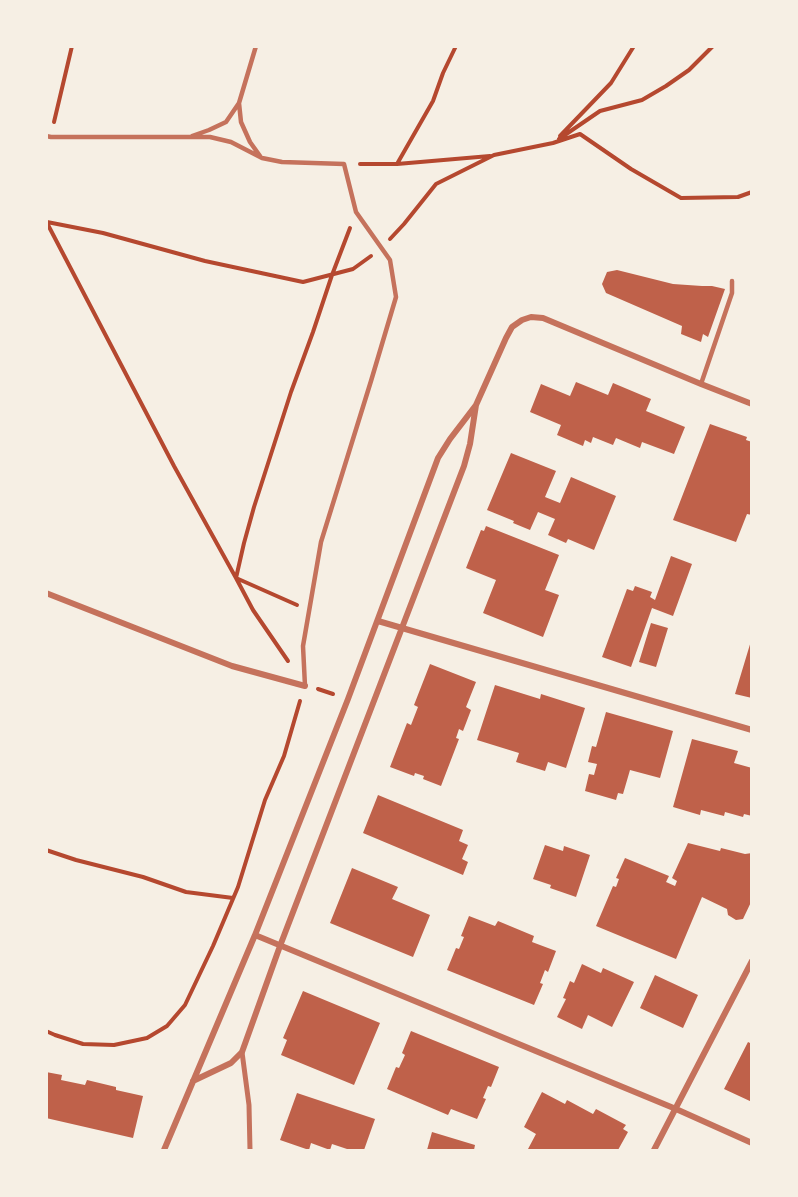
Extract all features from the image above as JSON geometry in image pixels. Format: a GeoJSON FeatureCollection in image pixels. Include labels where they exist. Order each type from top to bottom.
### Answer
{"type":"FeatureCollection","features":[{"type":"Feature","properties":{"kind":"street"},"geometry":{"type":"LineString","coordinates":[[164,1150],[255,935],[378,621],[438,458],[476,405],[512,327],[531,317],[543,318],[752,404]]}},
{"type":"Feature","properties":{"kind":"street"},"geometry":{"type":"LineString","coordinates":[[193,1081],[231,1063],[242,1052],[280,946],[464,466],[476,405]]}},
{"type":"Feature","properties":{"kind":"street"},"geometry":{"type":"LineString","coordinates":[[46,593],[232,666],[305,686]]}},
{"type":"Feature","properties":{"kind":"street"},"geometry":{"type":"LineString","coordinates":[[378,621],[752,730]]}},
{"type":"Feature","properties":{"kind":"street"},"geometry":{"type":"LineString","coordinates":[[255,935],[676,1109],[752,1143]]}},
{"type":"Feature","properties":{"kind":"street"},"geometry":{"type":"LineString","coordinates":[[654,1150],[752,961]]}},
{"type":"Feature","properties":{"kind":"street"},"geometry":{"type":"LineString","coordinates":[[242,1052],[249,1105],[250,1150]]}},
{"type":"Feature","properties":{"kind":"lane"},"geometry":{"type":"LineString","coordinates":[[187,137],[225,122],[238,103],[256,46]]}},
{"type":"Feature","properties":{"kind":"lane"},"geometry":{"type":"LineString","coordinates":[[238,103],[241,122],[250,142],[262,158]]}},
{"type":"Feature","properties":{"kind":"lane"},"geometry":{"type":"LineString","coordinates":[[49,136],[210,137],[231,142],[262,158],[282,162],[344,164],[356,212],[390,260],[396,297],[321,542],[303,646],[305,686]]}},
{"type":"Feature","properties":{"kind":"lane"},"geometry":{"type":"LineString","coordinates":[[701,384],[732,293],[732,281]]}},
{"type":"Feature","properties":{"kind":"path"},"geometry":{"type":"LineString","coordinates":[[49,136],[72,46]]}},
{"type":"Feature","properties":{"kind":"path"},"geometry":{"type":"LineString","coordinates":[[397,165],[433,101],[456,46]]}},
{"type":"Feature","properties":{"kind":"path"},"geometry":{"type":"LineString","coordinates":[[554,143],[611,83],[634,46]]}},
{"type":"Feature","properties":{"kind":"path"},"geometry":{"type":"LineString","coordinates":[[554,143],[600,111],[642,100],[666,86],[689,70],[713,46]]}},
{"type":"Feature","properties":{"kind":"path"},"geometry":{"type":"LineString","coordinates":[[344,164],[397,165],[494,155],[554,143],[580,134],[631,169],[681,198],[738,197],[752,192]]}},
{"type":"Feature","properties":{"kind":"path"},"geometry":{"type":"LineString","coordinates":[[47,222],[205,261],[303,282],[353,269],[382,248],[436,184],[494,155]]}},
{"type":"Feature","properties":{"kind":"path"},"geometry":{"type":"LineString","coordinates":[[236,578],[254,507],[291,392],[356,212]]}},
{"type":"Feature","properties":{"kind":"path"},"geometry":{"type":"LineString","coordinates":[[47,222],[174,466],[253,610],[305,686],[348,699]]}},
{"type":"Feature","properties":{"kind":"path"},"geometry":{"type":"LineString","coordinates":[[236,578],[309,610]]}},
{"type":"Feature","properties":{"kind":"path"},"geometry":{"type":"LineString","coordinates":[[46,1031],[83,1044],[114,1045],[147,1038],[167,1026],[185,1005],[233,898],[265,800],[284,756],[305,686]]}},
{"type":"Feature","properties":{"kind":"path"},"geometry":{"type":"LineString","coordinates":[[46,850],[186,892],[233,898]]}},
{"type":"Feature","properties":{"kind":"building"},"geometry":{"type":"Polygon","coordinates":[[[617,270],[673,284],[725,289],[708,337],[703,334],[701,342],[681,334],[682,326],[606,293],[602,284],[607,272],[617,270]]]}},
{"type":"Feature","properties":{"kind":"building"},"geometry":{"type":"Polygon","coordinates":[[[576,382],[608,395],[613,383],[651,399],[646,411],[685,427],[674,454],[642,442],[640,448],[616,438],[613,445],[593,437],[591,443],[585,440],[583,446],[557,435],[561,425],[530,412],[541,384],[570,396],[576,382]]]}},
{"type":"Feature","properties":{"kind":"building"},"geometry":{"type":"Polygon","coordinates":[[[710,424],[747,437],[746,440],[752,442],[752,515],[747,514],[736,542],[673,520],[710,424]]]}},
{"type":"Feature","properties":{"kind":"building"},"geometry":{"type":"Polygon","coordinates":[[[511,453],[556,471],[545,497],[560,503],[571,477],[616,496],[594,550],[568,539],[566,543],[548,535],[555,519],[538,512],[530,530],[487,510],[511,453]]]}},
{"type":"Feature","properties":{"kind":"building"},"geometry":{"type":"Polygon","coordinates":[[[486,526],[559,555],[545,590],[559,595],[543,637],[483,613],[496,580],[466,568],[481,530],[484,531],[486,526]]]}},
{"type":"Feature","properties":{"kind":"building"},"geometry":{"type":"Polygon","coordinates":[[[671,556],[692,564],[673,616],[652,608],[631,667],[602,657],[627,589],[633,591],[635,586],[652,592],[650,597],[655,600],[671,556]]]}},
{"type":"Feature","properties":{"kind":"building"},"geometry":{"type":"Polygon","coordinates":[[[651,623],[668,628],[656,667],[639,662],[651,623]]]}},
{"type":"Feature","properties":{"kind":"building"},"geometry":{"type":"Polygon","coordinates":[[[752,641],[752,698],[735,694],[752,641]]]}},
{"type":"Feature","properties":{"kind":"building"},"geometry":{"type":"Polygon","coordinates":[[[430,664],[476,682],[466,707],[471,710],[463,731],[459,729],[456,738],[459,739],[441,786],[423,779],[424,776],[415,773],[414,776],[390,767],[407,723],[411,725],[418,707],[414,705],[430,664]]]}},
{"type":"Feature","properties":{"kind":"building"},"geometry":{"type":"Polygon","coordinates":[[[495,685],[540,699],[541,694],[585,708],[566,768],[548,762],[545,771],[516,762],[519,753],[477,740],[495,685]]]}},
{"type":"Feature","properties":{"kind":"building"},"geometry":{"type":"Polygon","coordinates":[[[606,712],[673,731],[660,778],[630,770],[623,794],[618,793],[616,800],[585,791],[589,774],[594,775],[597,764],[588,762],[592,746],[596,747],[606,712]]]}},
{"type":"Feature","properties":{"kind":"building"},"geometry":{"type":"Polygon","coordinates":[[[692,739],[738,751],[734,763],[752,768],[752,816],[744,814],[743,817],[725,812],[724,816],[701,810],[700,815],[673,807],[692,739]]]}},
{"type":"Feature","properties":{"kind":"building"},"geometry":{"type":"Polygon","coordinates":[[[378,795],[463,830],[459,841],[468,845],[462,859],[468,862],[463,875],[363,833],[378,795]]]}},
{"type":"Feature","properties":{"kind":"building"},"geometry":{"type":"Polygon","coordinates":[[[688,843],[720,851],[721,848],[745,854],[752,853],[752,900],[743,919],[736,920],[728,915],[727,909],[702,897],[676,959],[596,926],[613,886],[616,887],[619,879],[616,878],[625,858],[669,876],[666,882],[675,886],[677,881],[672,878],[688,843]]]}},
{"type":"Feature","properties":{"kind":"building"},"geometry":{"type":"Polygon","coordinates":[[[545,845],[563,851],[564,846],[590,855],[576,897],[533,879],[545,845]]]}},
{"type":"Feature","properties":{"kind":"building"},"geometry":{"type":"Polygon","coordinates":[[[352,868],[398,887],[392,899],[430,915],[413,957],[330,923],[352,868]]]}},
{"type":"Feature","properties":{"kind":"building"},"geometry":{"type":"Polygon","coordinates":[[[469,916],[495,926],[498,921],[534,936],[532,942],[556,951],[548,972],[545,970],[540,983],[543,984],[534,1005],[447,970],[456,948],[459,949],[464,937],[461,936],[469,916]]]}},
{"type":"Feature","properties":{"kind":"building"},"geometry":{"type":"Polygon","coordinates":[[[582,964],[601,973],[603,968],[634,982],[612,1027],[588,1015],[582,1029],[557,1017],[566,999],[563,998],[570,981],[574,983],[582,964]]]}},
{"type":"Feature","properties":{"kind":"building"},"geometry":{"type":"Polygon","coordinates":[[[655,975],[698,995],[683,1028],[640,1008],[655,975]]]}},
{"type":"Feature","properties":{"kind":"building"},"geometry":{"type":"Polygon","coordinates":[[[303,991],[380,1023],[354,1085],[281,1055],[287,1040],[283,1038],[303,991]]]}},
{"type":"Feature","properties":{"kind":"building"},"geometry":{"type":"Polygon","coordinates":[[[411,1031],[499,1067],[491,1087],[488,1086],[483,1098],[486,1099],[477,1119],[451,1109],[448,1115],[387,1089],[396,1067],[399,1068],[405,1055],[402,1053],[411,1031]]]}},
{"type":"Feature","properties":{"kind":"building"},"geometry":{"type":"Polygon","coordinates":[[[748,1042],[752,1044],[752,1102],[724,1089],[748,1042]]]}},
{"type":"Feature","properties":{"kind":"building"},"geometry":{"type":"Polygon","coordinates":[[[46,1072],[62,1075],[61,1080],[85,1085],[87,1080],[143,1096],[133,1138],[46,1118],[46,1072]]]}},
{"type":"Feature","properties":{"kind":"building"},"geometry":{"type":"Polygon","coordinates":[[[542,1092],[565,1104],[567,1100],[593,1114],[596,1109],[626,1125],[623,1129],[628,1132],[618,1150],[528,1149],[536,1134],[524,1127],[542,1092]]]}},
{"type":"Feature","properties":{"kind":"building"},"geometry":{"type":"Polygon","coordinates":[[[297,1093],[375,1119],[364,1150],[350,1150],[332,1144],[330,1150],[311,1143],[309,1150],[280,1140],[297,1093]]]}},
{"type":"Feature","properties":{"kind":"building"},"geometry":{"type":"Polygon","coordinates":[[[432,1132],[475,1145],[474,1150],[427,1150],[432,1132]]]}}]}
